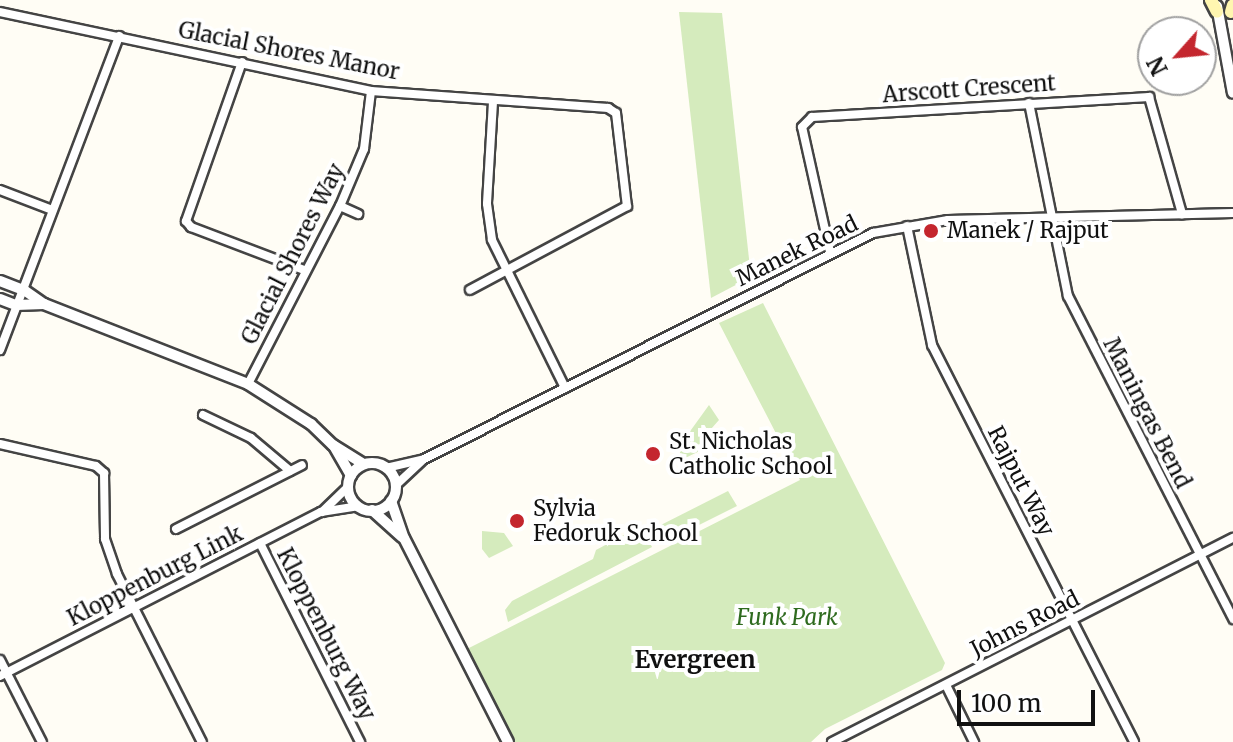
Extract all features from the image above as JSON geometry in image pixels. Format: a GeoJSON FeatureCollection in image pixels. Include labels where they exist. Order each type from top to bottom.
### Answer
{"type":"FeatureCollection","features":[{"type":"Feature","properties":{"kind":"street"},"geometry":{"type":"LineString","coordinates":[[1215,4],[1233,93]]}},
{"type":"Feature","properties":{"kind":"street","name":"Glacial Shores Manor"},"geometry":{"type":"LineString","coordinates":[[0,12],[371,91],[608,108],[616,113],[627,206],[621,212],[505,271]]}},
{"type":"Feature","properties":{"kind":"street"},"geometry":{"type":"LineString","coordinates":[[0,350],[119,36]]}},
{"type":"Feature","properties":{"kind":"street"},"geometry":{"type":"LineString","coordinates":[[242,62],[186,221],[191,227],[304,270]]}},
{"type":"Feature","properties":{"kind":"street","name":"Glacial Shores Way"},"geometry":{"type":"LineString","coordinates":[[248,384],[304,270],[340,206],[364,149],[371,91]]}},
{"type":"Feature","properties":{"kind":"street","name":"Arscott Crescent"},"geometry":{"type":"LineString","coordinates":[[830,252],[802,127],[806,120],[1149,97],[1182,214]]}},
{"type":"Feature","properties":{"kind":"street"},"geometry":{"type":"LineString","coordinates":[[493,102],[487,204],[492,240],[565,388]]}},
{"type":"Feature","properties":{"kind":"street","name":"Maningas Bend"},"geometry":{"type":"LineString","coordinates":[[1029,103],[1062,277],[1077,316],[1233,619]]}},
{"type":"Feature","properties":{"kind":"street"},"geometry":{"type":"LineString","coordinates":[[0,190],[52,210]]}},
{"type":"Feature","properties":{"kind":"street"},"geometry":{"type":"LineString","coordinates":[[340,206],[358,214]]}},
{"type":"Feature","properties":{"kind":"street","name":"Manek Road"},"geometry":{"type":"LineString","coordinates":[[386,468],[422,460],[873,233],[948,220],[1230,214]]}},
{"type":"Feature","properties":{"kind":"street","name":"Rajput Way"},"geometry":{"type":"LineString","coordinates":[[907,226],[932,345],[1134,742]]}},
{"type":"Feature","properties":{"kind":"street"},"geometry":{"type":"LineString","coordinates":[[470,290],[505,271]]}},
{"type":"Feature","properties":{"kind":"street"},"geometry":{"type":"LineString","coordinates":[[0,281],[24,290],[44,304],[248,384],[311,424],[333,445],[364,464],[377,463],[386,468],[396,485],[391,501],[404,538],[508,742]]}},
{"type":"Feature","properties":{"kind":"street"},"geometry":{"type":"LineString","coordinates":[[0,299],[16,305],[44,304]]}},
{"type":"Feature","properties":{"kind":"street"},"geometry":{"type":"LineString","coordinates":[[203,415],[251,438],[290,471]]}},
{"type":"Feature","properties":{"kind":"street"},"geometry":{"type":"LineString","coordinates":[[0,444],[96,466],[104,473],[105,539],[133,608],[202,742]]}},
{"type":"Feature","properties":{"kind":"street"},"geometry":{"type":"LineString","coordinates":[[333,445],[358,506],[372,510],[404,538]]}},
{"type":"Feature","properties":{"kind":"street","name":"Manek Road"},"geometry":{"type":"LineString","coordinates":[[396,485],[422,460]]}},
{"type":"Feature","properties":{"kind":"street"},"geometry":{"type":"LineString","coordinates":[[349,481],[364,464]]}},
{"type":"Feature","properties":{"kind":"street"},"geometry":{"type":"LineString","coordinates":[[176,529],[302,465]]}},
{"type":"Feature","properties":{"kind":"street","name":"Kloppenburg Link"},"geometry":{"type":"LineString","coordinates":[[321,512],[349,481]]}},
{"type":"Feature","properties":{"kind":"street"},"geometry":{"type":"LineString","coordinates":[[372,510],[391,501]]}},
{"type":"Feature","properties":{"kind":"street","name":"Kloppenburg Link"},"geometry":{"type":"LineString","coordinates":[[3,674],[321,512],[358,506]]}},
{"type":"Feature","properties":{"kind":"street","name":"Johns Road"},"geometry":{"type":"LineString","coordinates":[[832,742],[1233,538]]}},
{"type":"Feature","properties":{"kind":"street","name":"Kloppenburg Way"},"geometry":{"type":"LineString","coordinates":[[260,543],[360,742]]}},
{"type":"Feature","properties":{"kind":"street"},"geometry":{"type":"LineString","coordinates":[[0,660],[3,674],[42,742]]}},
{"type":"Feature","properties":{"kind":"street"},"geometry":{"type":"LineString","coordinates":[[946,685],[974,742]]}},
{"type":"Feature","properties":{"kind":"green space"},"geometry":{"type":"Polygon","coordinates":[[[679,12],[722,13],[751,277],[711,298],[679,12]]]}},
{"type":"Feature","properties":{"kind":"green space","name":"Funk Park"},"geometry":{"type":"Polygon","coordinates":[[[763,303],[945,663],[942,670],[825,729],[811,742],[515,742],[467,649],[800,480],[719,323],[763,303]]]}},
{"type":"Feature","properties":{"kind":"green space"},"geometry":{"type":"Polygon","coordinates":[[[709,405],[719,420],[711,429],[708,447],[683,459],[678,448],[709,405]]]}},
{"type":"Feature","properties":{"kind":"green space"},"geometry":{"type":"Polygon","coordinates":[[[728,491],[737,506],[659,545],[651,530],[728,491]]]}},
{"type":"Feature","properties":{"kind":"green space"},"geometry":{"type":"Polygon","coordinates":[[[641,526],[652,547],[508,622],[505,610],[512,601],[593,559],[596,550],[641,526]]]}},
{"type":"Feature","properties":{"kind":"green space"},"geometry":{"type":"Polygon","coordinates":[[[482,531],[504,533],[513,546],[489,558],[482,549],[482,531]]]}},
{"type":"Feature","properties":{"kind":"place","name":"Manek / Rajput"},"geometry":{"type":"Point","coordinates":[931,231]}},
{"type":"Feature","properties":{"kind":"place","name":"St. Nicholas Catholic School"},"geometry":{"type":"Point","coordinates":[653,454]}},
{"type":"Feature","properties":{"kind":"place","name":"Sylvia Fedoruk School"},"geometry":{"type":"Point","coordinates":[517,521]}},
{"type":"Feature","properties":{"kind":"district","name":"Evergreen"},"geometry":{"type":"Point","coordinates":[695,660]}}]}
